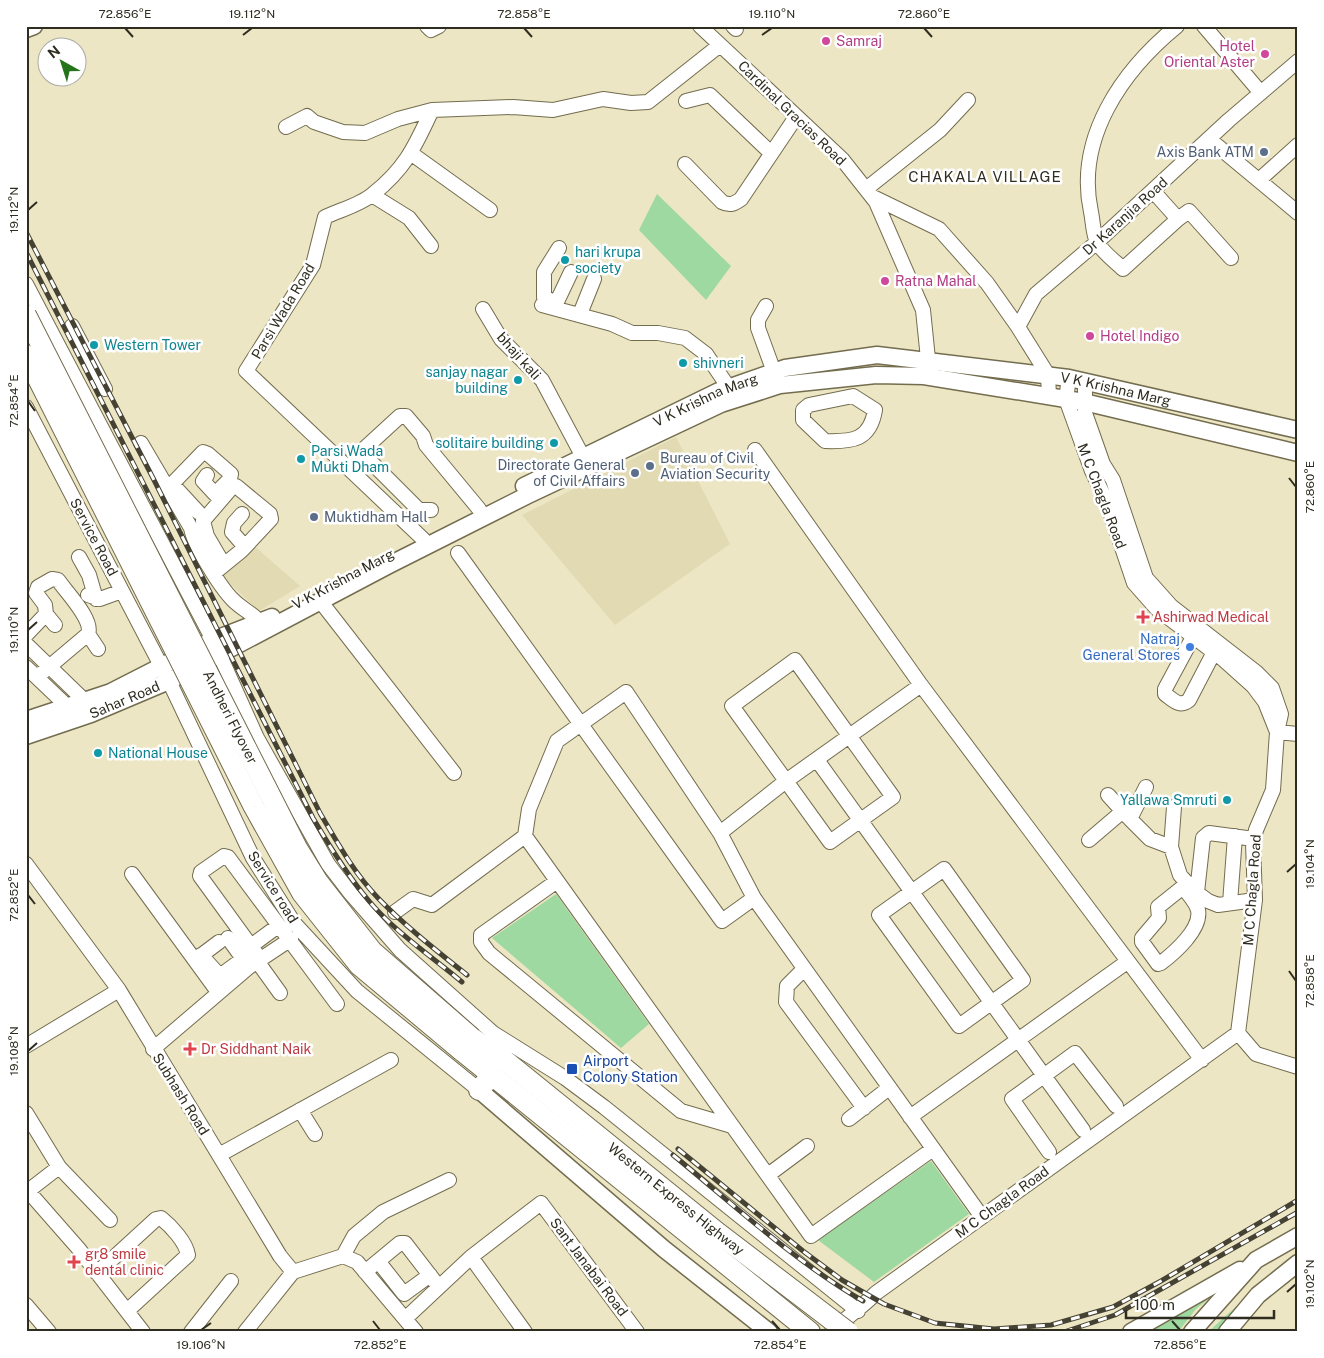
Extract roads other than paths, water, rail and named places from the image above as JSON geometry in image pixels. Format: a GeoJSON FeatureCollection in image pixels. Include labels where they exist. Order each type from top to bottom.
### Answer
{"type":"FeatureCollection","features":[{"type":"Feature","properties":{"kind":"highway","name":"Andheri Flyover"},"geometry":{"type":"LineString","coordinates":[[26,315],[297,848],[318,882],[346,921],[372,951],[467,1044],[485,1083]]}},
{"type":"Feature","properties":{"kind":"highway","name":"Andheri Flyover"},"geometry":{"type":"LineString","coordinates":[[26,355],[254,807],[302,893],[359,965],[467,1044],[508,1063]]}},
{"type":"Feature","properties":{"kind":"highway","name":"Western Express Highway"},"geometry":{"type":"LineString","coordinates":[[508,1063],[835,1328],[848,1332]]}},
{"type":"Feature","properties":{"kind":"highway","name":"Western Express Highway"},"geometry":{"type":"LineString","coordinates":[[485,1083],[810,1332]]}},
{"type":"Feature","properties":{"kind":"main road"},"geometry":{"type":"LineString","coordinates":[[26,29],[34,26]]}},
{"type":"Feature","properties":{"kind":"main road","name":"V K Krishna Marg"},"geometry":{"type":"LineString","coordinates":[[217,648],[320,602],[479,510],[583,457],[729,388],[785,368],[877,355],[928,359],[1077,379],[1298,430]]}},
{"type":"Feature","properties":{"kind":"main road","name":"V K Krishna Marg"},"geometry":{"type":"LineString","coordinates":[[217,648],[260,622],[386,556],[425,542],[721,404],[780,385],[876,375],[924,376],[1084,402],[1298,452]]}},
{"type":"Feature","properties":{"kind":"main road","name":"Sahar Road"},"geometry":{"type":"LineString","coordinates":[[26,736],[71,714],[166,674],[217,648]]}},
{"type":"Feature","properties":{"kind":"main road","name":"Sahar Road"},"geometry":{"type":"LineString","coordinates":[[26,720],[71,714]]}},
{"type":"Feature","properties":{"kind":"main road"},"geometry":{"type":"LineString","coordinates":[[485,1083],[664,1249],[769,1332]]}},
{"type":"Feature","properties":{"kind":"main road"},"geometry":{"type":"LineString","coordinates":[[1131,1332],[1298,1236]]}},
{"type":"Feature","properties":{"kind":"main road"},"geometry":{"type":"LineString","coordinates":[[1192,1332],[1256,1260]]}},
{"type":"Feature","properties":{"kind":"main road"},"geometry":{"type":"LineString","coordinates":[[1227,1332],[1258,1295],[1298,1263]]}},
{"type":"Feature","properties":{"kind":"street"},"geometry":{"type":"LineString","coordinates":[[427,26],[431,30],[439,26]]}},
{"type":"Feature","properties":{"kind":"street"},"geometry":{"type":"LineString","coordinates":[[1177,26],[1143,58],[1121,86],[1108,105],[1093,139],[1088,165],[1087,192],[1097,242],[1124,270],[1189,211],[1231,258]]}},
{"type":"Feature","properties":{"kind":"street"},"geometry":{"type":"LineString","coordinates":[[1204,26],[1261,93]]}},
{"type":"Feature","properties":{"kind":"street","name":"Cardinal Gracias Road"},"geometry":{"type":"LineString","coordinates":[[703,27],[842,160],[869,193],[923,310],[928,359],[924,376]]}},
{"type":"Feature","properties":{"kind":"street"},"geometry":{"type":"LineString","coordinates":[[286,127],[307,116],[314,122],[343,132],[365,133],[398,119],[432,110],[514,107],[553,110],[603,99],[631,103],[648,102],[720,45]]}},
{"type":"Feature","properties":{"kind":"street","name":"Dr Karanjia Road"},"geometry":{"type":"LineString","coordinates":[[1018,327],[1036,294],[1097,242],[1209,138],[1298,61]]}},
{"type":"Feature","properties":{"kind":"street"},"geometry":{"type":"LineString","coordinates":[[686,101],[710,95],[771,152]]}},
{"type":"Feature","properties":{"kind":"street"},"geometry":{"type":"LineString","coordinates":[[968,100],[940,130],[869,193],[939,229],[987,283],[1018,327],[1048,375],[1049,396]]}},
{"type":"Feature","properties":{"kind":"street","name":"Parsi Wada Road"},"geometry":{"type":"LineString","coordinates":[[425,542],[246,372],[313,265],[325,218],[372,195],[412,154],[432,110]]}},
{"type":"Feature","properties":{"kind":"street"},"geometry":{"type":"LineString","coordinates":[[685,164],[728,205],[740,199],[796,117]]}},
{"type":"Feature","properties":{"kind":"street"},"geometry":{"type":"LineString","coordinates":[[1209,138],[1298,212]]}},
{"type":"Feature","properties":{"kind":"street"},"geometry":{"type":"LineString","coordinates":[[1259,180],[1298,145]]}},
{"type":"Feature","properties":{"kind":"street"},"geometry":{"type":"LineString","coordinates":[[412,154],[490,210]]}},
{"type":"Feature","properties":{"kind":"street"},"geometry":{"type":"LineString","coordinates":[[1153,191],[1178,219]]}},
{"type":"Feature","properties":{"kind":"street"},"geometry":{"type":"LineString","coordinates":[[372,195],[409,218],[431,246]]}},
{"type":"Feature","properties":{"kind":"street"},"geometry":{"type":"LineString","coordinates":[[559,248],[543,274],[544,297],[550,305],[632,333],[658,332],[685,338],[706,354],[729,388]]}},
{"type":"Feature","properties":{"kind":"street"},"geometry":{"type":"LineString","coordinates":[[550,305],[571,272]]}},
{"type":"Feature","properties":{"kind":"street"},"geometry":{"type":"LineString","coordinates":[[580,314],[594,279]]}},
{"type":"Feature","properties":{"kind":"street"},"geometry":{"type":"LineString","coordinates":[[26,284],[217,648],[257,738],[328,864],[351,894],[400,950],[493,1033],[565,1078],[858,1311]]}},
{"type":"Feature","properties":{"kind":"street"},"geometry":{"type":"LineString","coordinates":[[766,306],[758,320],[758,328],[774,372]]}},
{"type":"Feature","properties":{"kind":"street","name":"bhaji kali"},"geometry":{"type":"LineString","coordinates":[[483,309],[501,339],[542,380],[583,457]]}},
{"type":"Feature","properties":{"kind":"street"},"geometry":{"type":"LineString","coordinates":[[72,326],[100,380],[79,385]]}},
{"type":"Feature","properties":{"kind":"street"},"geometry":{"type":"LineString","coordinates":[[834,379],[836,399]]}},
{"type":"Feature","properties":{"kind":"street"},"geometry":{"type":"LineString","coordinates":[[1077,379],[1084,402],[1085,413],[1103,464],[1113,480],[1134,564]]}},
{"type":"Feature","properties":{"kind":"street","name":"M C Chagla Road"},"geometry":{"type":"LineString","coordinates":[[835,1328],[848,1316],[858,1311],[876,1293],[1238,1033],[1255,900],[1252,855],[1254,839],[1273,790],[1277,732],[1261,694],[1205,645],[1157,609],[1134,564],[1092,471],[1066,399],[1077,379]]}},
{"type":"Feature","properties":{"kind":"street"},"geometry":{"type":"LineString","coordinates":[[810,382],[814,404]]}},
{"type":"Feature","properties":{"kind":"street"},"geometry":{"type":"LineString","coordinates":[[853,396],[875,408],[871,425],[865,435],[861,437],[823,440],[806,424],[802,416],[805,408],[836,399],[853,396]]}},
{"type":"Feature","properties":{"kind":"street","name":"Service Road"},"geometry":{"type":"LineString","coordinates":[[26,407],[166,674]]}},
{"type":"Feature","properties":{"kind":"street"},"geometry":{"type":"LineString","coordinates":[[349,468],[363,454],[364,449],[400,416],[406,416],[423,436],[426,445],[479,510]]}},
{"type":"Feature","properties":{"kind":"street"},"geometry":{"type":"LineString","coordinates":[[141,443],[188,523],[193,540],[219,569]]}},
{"type":"Feature","properties":{"kind":"street"},"geometry":{"type":"LineString","coordinates":[[755,450],[921,684],[1202,1060]]}},
{"type":"Feature","properties":{"kind":"street"},"geometry":{"type":"LineString","coordinates":[[188,523],[230,479],[230,474],[208,454],[203,452],[174,482],[174,486],[198,512]]}},
{"type":"Feature","properties":{"kind":"street"},"geometry":{"type":"LineString","coordinates":[[363,454],[419,510],[431,510]]}},
{"type":"Feature","properties":{"kind":"street"},"geometry":{"type":"LineString","coordinates":[[207,475],[203,481],[215,494]]}},
{"type":"Feature","properties":{"kind":"street"},"geometry":{"type":"LineString","coordinates":[[219,569],[245,548],[271,518],[270,514],[233,486],[203,524],[206,536],[219,569],[232,599],[253,613],[260,622]]}},
{"type":"Feature","properties":{"kind":"street"},"geometry":{"type":"LineString","coordinates":[[242,514],[234,523],[232,532],[245,548]]}},
{"type":"Feature","properties":{"kind":"street"},"geometry":{"type":"LineString","coordinates":[[458,553],[722,921],[754,898]]}},
{"type":"Feature","properties":{"kind":"street"},"geometry":{"type":"LineString","coordinates":[[80,557],[90,575],[92,597],[108,598],[122,590]]}},
{"type":"Feature","properties":{"kind":"street"},"geometry":{"type":"LineString","coordinates":[[26,635],[50,620],[44,605],[36,593],[38,587],[52,578],[58,580],[86,618],[90,630],[88,634],[37,677]]}},
{"type":"Feature","properties":{"kind":"street"},"geometry":{"type":"LineString","coordinates":[[1147,590],[1171,606],[1205,645]]}},
{"type":"Feature","properties":{"kind":"street"},"geometry":{"type":"LineString","coordinates":[[320,602],[454,773]]}},
{"type":"Feature","properties":{"kind":"street"},"geometry":{"type":"LineString","coordinates":[[88,634],[98,649]]}},
{"type":"Feature","properties":{"kind":"street"},"geometry":{"type":"LineString","coordinates":[[26,644],[50,665],[88,708]]}},
{"type":"Feature","properties":{"kind":"street"},"geometry":{"type":"LineString","coordinates":[[795,660],[893,797],[830,842],[786,782],[732,706],[795,660]]}},
{"type":"Feature","properties":{"kind":"street","name":"Sahar Road"},"geometry":{"type":"LineString","coordinates":[[26,667],[71,714]]}},
{"type":"Feature","properties":{"kind":"street","name":"Service road"},"geometry":{"type":"LineString","coordinates":[[166,674],[253,858],[294,922],[358,991],[485,1083]]}},
{"type":"Feature","properties":{"kind":"street"},"geometry":{"type":"LineString","coordinates":[[720,833],[786,782],[921,684]]}},
{"type":"Feature","properties":{"kind":"street"},"geometry":{"type":"LineString","coordinates":[[933,1148],[811,1236],[525,836],[529,809],[557,741],[626,692],[720,833],[754,898],[889,1088],[933,1148],[982,1217]]}},
{"type":"Feature","properties":{"kind":"street"},"geometry":{"type":"LineString","coordinates":[[1277,732],[1298,734]]}},
{"type":"Feature","properties":{"kind":"street"},"geometry":{"type":"LineString","coordinates":[[817,760],[1083,1130]]}},
{"type":"Feature","properties":{"kind":"street"},"geometry":{"type":"LineString","coordinates":[[1089,840],[1127,815],[1146,788]]}},
{"type":"Feature","properties":{"kind":"street"},"geometry":{"type":"LineString","coordinates":[[1108,795],[1150,839],[1171,848]]}},
{"type":"Feature","properties":{"kind":"street"},"geometry":{"type":"LineString","coordinates":[[1174,807],[1171,848],[1180,875],[1189,888],[1198,908],[1197,924],[1182,946],[1158,964],[1142,942],[1142,938],[1159,918],[1158,908],[1189,888],[1205,835],[1209,833],[1254,839]]}},
{"type":"Feature","properties":{"kind":"street"},"geometry":{"type":"LineString","coordinates":[[395,912],[413,899],[432,905],[525,836]]}},
{"type":"Feature","properties":{"kind":"street"},"geometry":{"type":"LineString","coordinates":[[1230,903],[1235,836]]}},
{"type":"Feature","properties":{"kind":"street"},"geometry":{"type":"LineString","coordinates":[[253,962],[251,946],[200,876],[201,872],[224,856],[227,856],[337,1004]]}},
{"type":"Feature","properties":{"kind":"street","name":"Subhash Road"},"geometry":{"type":"LineString","coordinates":[[26,864],[119,990],[280,1256],[293,1272]]}},
{"type":"Feature","properties":{"kind":"street"},"geometry":{"type":"LineString","coordinates":[[944,869],[1024,980],[991,1003],[959,1026],[879,915],[944,869]]}},
{"type":"Feature","properties":{"kind":"street"},"geometry":{"type":"LineString","coordinates":[[194,872],[253,962],[280,993]]}},
{"type":"Feature","properties":{"kind":"street"},"geometry":{"type":"LineString","coordinates":[[132,874],[200,961],[220,976]]}},
{"type":"Feature","properties":{"kind":"street"},"geometry":{"type":"LineString","coordinates":[[557,881],[482,935],[481,942],[490,953],[681,1111],[732,1126]]}},
{"type":"Feature","properties":{"kind":"street"},"geometry":{"type":"LineString","coordinates":[[1189,888],[1218,904],[1255,900]]}},
{"type":"Feature","properties":{"kind":"street"},"geometry":{"type":"LineString","coordinates":[[251,946],[278,926]]}},
{"type":"Feature","properties":{"kind":"street"},"geometry":{"type":"LineString","coordinates":[[200,961],[223,940],[253,962]]}},
{"type":"Feature","properties":{"kind":"street"},"geometry":{"type":"LineString","coordinates":[[220,976],[253,962],[290,940]]}},
{"type":"Feature","properties":{"kind":"street"},"geometry":{"type":"LineString","coordinates":[[910,1117],[1128,962]]}},
{"type":"Feature","properties":{"kind":"street"},"geometry":{"type":"LineString","coordinates":[[804,969],[787,986],[786,1002],[864,1108]]}},
{"type":"Feature","properties":{"kind":"street"},"geometry":{"type":"LineString","coordinates":[[153,1049],[218,992],[220,976]]}},
{"type":"Feature","properties":{"kind":"street"},"geometry":{"type":"LineString","coordinates":[[26,1046],[119,990]]}},
{"type":"Feature","properties":{"kind":"street"},"geometry":{"type":"LineString","coordinates":[[493,1033],[508,1063]]}},
{"type":"Feature","properties":{"kind":"street"},"geometry":{"type":"LineString","coordinates":[[1238,1033],[1256,1054],[1298,1068]]}},
{"type":"Feature","properties":{"kind":"street"},"geometry":{"type":"LineString","coordinates":[[1049,1152],[1012,1099],[1075,1053],[1116,1106]]}},
{"type":"Feature","properties":{"kind":"street"},"geometry":{"type":"LineString","coordinates":[[219,1155],[391,1060]]}},
{"type":"Feature","properties":{"kind":"street"},"geometry":{"type":"LineString","coordinates":[[849,1119],[889,1088]]}},
{"type":"Feature","properties":{"kind":"street"},"geometry":{"type":"LineString","coordinates":[[300,1110],[316,1134]]}},
{"type":"Feature","properties":{"kind":"street"},"geometry":{"type":"LineString","coordinates":[[27,1116],[59,1168],[110,1220]]}},
{"type":"Feature","properties":{"kind":"street"},"geometry":{"type":"LineString","coordinates":[[768,1176],[807,1146]]}},
{"type":"Feature","properties":{"kind":"street"},"geometry":{"type":"LineString","coordinates":[[59,1168],[28,1191],[78,1248],[143,1332]]}},
{"type":"Feature","properties":{"kind":"street"},"geometry":{"type":"LineString","coordinates":[[245,1332],[293,1272],[343,1256],[354,1236],[383,1212],[449,1180]]}},
{"type":"Feature","properties":{"kind":"street","name":"Sant Janabai Road"},"geometry":{"type":"LineString","coordinates":[[471,1257],[541,1203],[637,1332]]}},
{"type":"Feature","properties":{"kind":"street"},"geometry":{"type":"LineString","coordinates":[[98,1273],[156,1219],[161,1218],[184,1245],[188,1255],[127,1311]]}},
{"type":"Feature","properties":{"kind":"street"},"geometry":{"type":"LineString","coordinates":[[361,1267],[378,1261],[400,1243],[405,1243],[439,1287]]}},
{"type":"Feature","properties":{"kind":"street"},"geometry":{"type":"LineString","coordinates":[[343,1256],[361,1267],[416,1332]]}},
{"type":"Feature","properties":{"kind":"street"},"geometry":{"type":"LineString","coordinates":[[406,1318],[471,1257],[525,1332]]}},
{"type":"Feature","properties":{"kind":"street"},"geometry":{"type":"LineString","coordinates":[[378,1261],[404,1294],[430,1275]]}},
{"type":"Feature","properties":{"kind":"street"},"geometry":{"type":"LineString","coordinates":[[191,1332],[230,1281]]}},
{"type":"Feature","properties":{"kind":"street"},"geometry":{"type":"LineString","coordinates":[[26,1304],[49,1332]]}},
{"type":"Feature","properties":{"kind":"railway"},"geometry":{"type":"LineString","coordinates":[[26,232],[153,478],[320,813],[333,835],[354,868],[378,898],[410,928],[467,975]]}},
{"type":"Feature","properties":{"kind":"railway"},"geometry":{"type":"LineString","coordinates":[[26,252],[319,829],[353,881],[379,912],[462,982]]}},
{"type":"Feature","properties":{"kind":"railway"},"geometry":{"type":"LineString","coordinates":[[678,1149],[803,1251],[842,1280],[884,1304],[935,1323],[994,1329],[1051,1325],[1113,1307],[1161,1281],[1298,1200]]}},
{"type":"Feature","properties":{"kind":"railway"},"geometry":{"type":"LineString","coordinates":[[673,1155],[789,1250],[863,1301]]}},
{"type":"Feature","properties":{"kind":"railway"},"geometry":{"type":"LineString","coordinates":[[1064,1332],[1115,1315],[1298,1212]]}},
{"type":"Feature","properties":{"kind":"place","name":"Samraj"},"geometry":{"type":"Point","coordinates":[826,41]}},
{"type":"Feature","properties":{"kind":"place","name":"Hotel Oriental Aster"},"geometry":{"type":"Point","coordinates":[1265,54]}},
{"type":"Feature","properties":{"kind":"place","name":"Axis Bank ATM"},"geometry":{"type":"Point","coordinates":[1264,152]}},
{"type":"Feature","properties":{"kind":"place","name":"hari krupa society"},"geometry":{"type":"Point","coordinates":[565,260]}},
{"type":"Feature","properties":{"kind":"place","name":"Ratna Mahal"},"geometry":{"type":"Point","coordinates":[885,281]}},
{"type":"Feature","properties":{"kind":"place","name":"Hotel Indigo"},"geometry":{"type":"Point","coordinates":[1090,336]}},
{"type":"Feature","properties":{"kind":"place","name":"Western Tower"},"geometry":{"type":"Point","coordinates":[94,345]}},
{"type":"Feature","properties":{"kind":"place","name":"shivneri"},"geometry":{"type":"Point","coordinates":[683,363]}},
{"type":"Feature","properties":{"kind":"place","name":"sanjay nagar building"},"geometry":{"type":"Point","coordinates":[518,380]}},
{"type":"Feature","properties":{"kind":"place","name":"solitaire building"},"geometry":{"type":"Point","coordinates":[554,443]}},
{"type":"Feature","properties":{"kind":"place","name":"Parsi Wada Mukti Dham"},"geometry":{"type":"Point","coordinates":[301,459]}},
{"type":"Feature","properties":{"kind":"place","name":"Bureau of Civil Aviation Security"},"geometry":{"type":"Point","coordinates":[650,466]}},
{"type":"Feature","properties":{"kind":"place","name":"Directorate General of Civil Affairs"},"geometry":{"type":"Point","coordinates":[635,473]}},
{"type":"Feature","properties":{"kind":"place","name":"Muktidham Hall"},"geometry":{"type":"Point","coordinates":[314,517]}},
{"type":"Feature","properties":{"kind":"place","name":"Ashirwad Medical"},"geometry":{"type":"Point","coordinates":[1143,617]}},
{"type":"Feature","properties":{"kind":"place","name":"Natraj General Stores"},"geometry":{"type":"Point","coordinates":[1190,647]}},
{"type":"Feature","properties":{"kind":"place","name":"National House"},"geometry":{"type":"Point","coordinates":[98,753]}},
{"type":"Feature","properties":{"kind":"place","name":"Yallawa Smruti"},"geometry":{"type":"Point","coordinates":[1227,800]}},
{"type":"Feature","properties":{"kind":"place","name":"Dr Siddhant Naik"},"geometry":{"type":"Point","coordinates":[190,1049]}},
{"type":"Feature","properties":{"kind":"place","name":"Airport Colony Station"},"geometry":{"type":"Point","coordinates":[572,1069]}},
{"type":"Feature","properties":{"kind":"place","name":"gr8 smile dental clinic"},"geometry":{"type":"Point","coordinates":[74,1262]}},
{"type":"Feature","properties":{"kind":"district","name":"CHAKALA VILLAGE"},"geometry":{"type":"Point","coordinates":[985,176]}}]}
